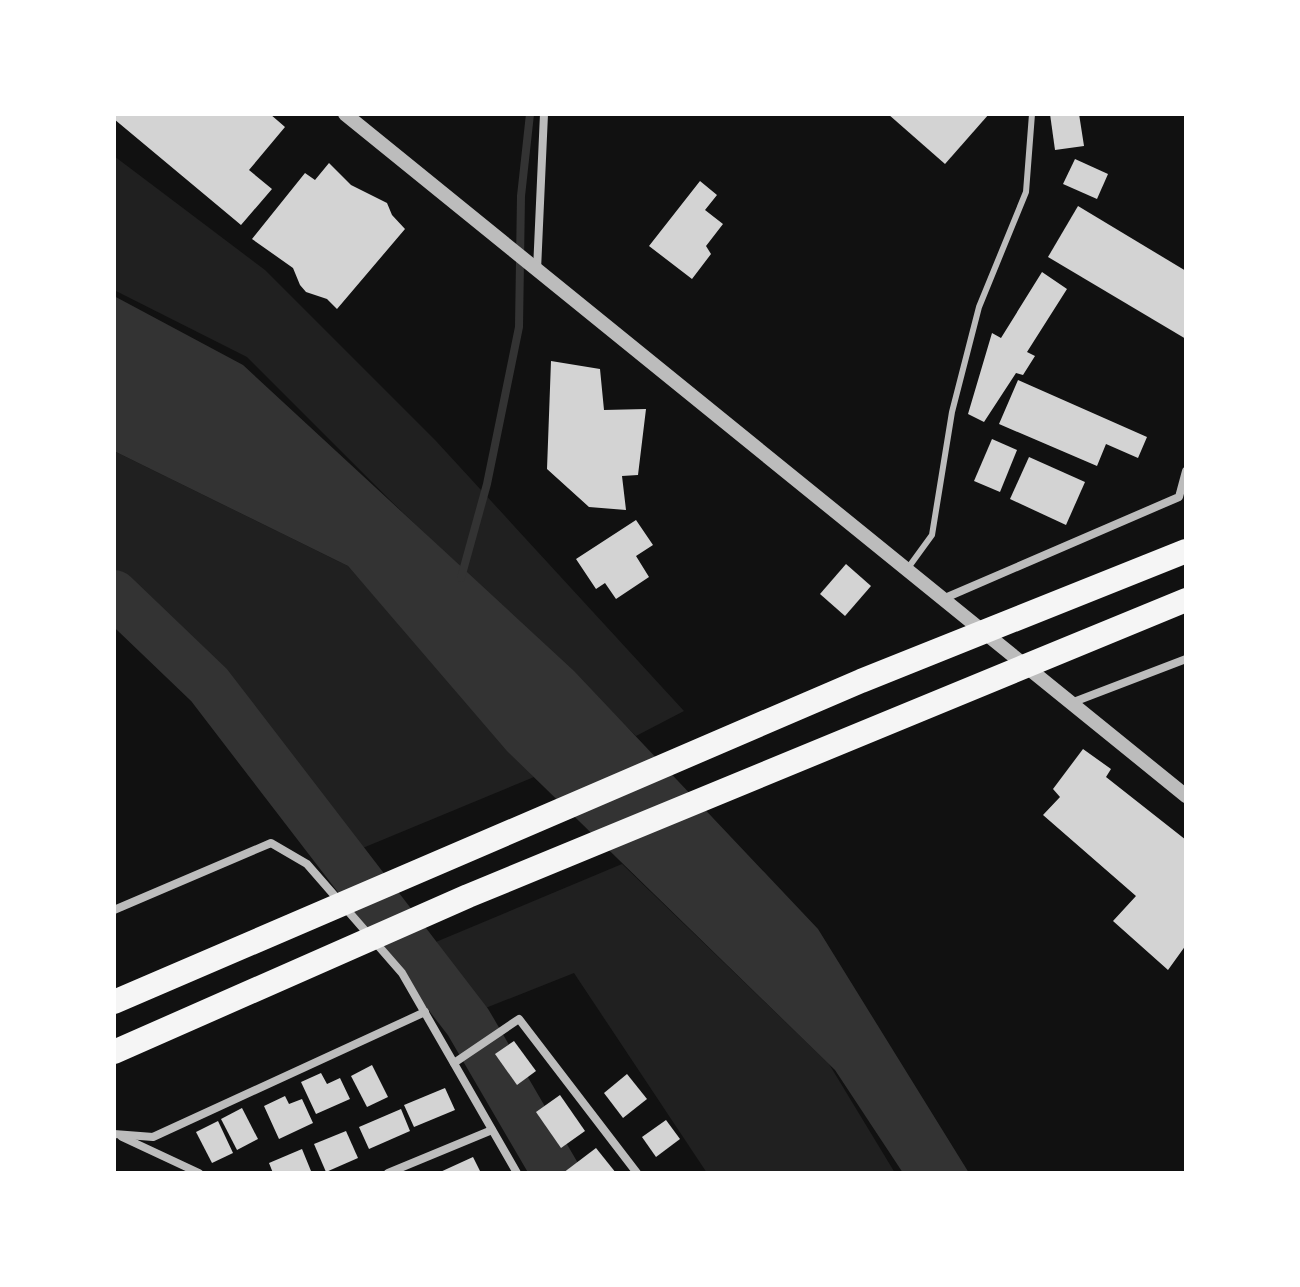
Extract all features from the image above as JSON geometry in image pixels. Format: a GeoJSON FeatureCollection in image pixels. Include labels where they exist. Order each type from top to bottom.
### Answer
{"type":"FeatureCollection","features":[{"type":"Feature","properties":{"kind":"highway"},"geometry":{"type":"LineString","coordinates":[[114,1002],[861,681],[1186,551]]}},
{"type":"Feature","properties":{"kind":"highway"},"geometry":{"type":"LineString","coordinates":[[114,1052],[285,974],[1039,658],[1186,600]]}},
{"type":"Feature","properties":{"kind":"street"},"geometry":{"type":"LineString","coordinates":[[345,114],[1186,796]]}},
{"type":"Feature","properties":{"kind":"street"},"geometry":{"type":"LineString","coordinates":[[537,270],[544,114]]}},
{"type":"Feature","properties":{"kind":"street"},"geometry":{"type":"LineString","coordinates":[[945,598],[1179,497],[1186,471]]}},
{"type":"Feature","properties":{"kind":"street"},"geometry":{"type":"LineString","coordinates":[[1070,704],[1186,659]]}},
{"type":"Feature","properties":{"kind":"street"},"geometry":{"type":"LineString","coordinates":[[114,910],[271,843],[307,864],[402,973],[517,1173]]}},
{"type":"Feature","properties":{"kind":"street"},"geometry":{"type":"LineString","coordinates":[[116,1135],[153,1137],[425,1012]]}},
{"type":"Feature","properties":{"kind":"street"},"geometry":{"type":"LineString","coordinates":[[454,1063],[519,1019],[637,1173]]}},
{"type":"Feature","properties":{"kind":"street"},"geometry":{"type":"LineString","coordinates":[[388,1173],[492,1130]]}},
{"type":"Feature","properties":{"kind":"street"},"geometry":{"type":"LineString","coordinates":[[116,1135],[199,1173]]}},
{"type":"Feature","properties":{"kind":"lane"},"geometry":{"type":"LineString","coordinates":[[907,569],[932,535],[952,412],[979,307],[1026,192],[1032,114]]}},
{"type":"Feature","properties":{"kind":"shaded area"},"geometry":{"type":"Polygon","coordinates":[[[114,156],[265,270],[436,441],[684,711],[636,736],[393,503],[247,357],[114,290],[114,156]]]}},
{"type":"Feature","properties":{"kind":"shaded area"},"geometry":{"type":"Polygon","coordinates":[[[114,296],[243,365],[574,671],[818,929],[969,1173],[903,1173],[835,1070],[507,751],[348,566],[114,451],[114,296]]]}},
{"type":"Feature","properties":{"kind":"shaded area"},"geometry":{"type":"Polygon","coordinates":[[[114,451],[348,566],[534,777],[341,857],[226,691],[114,599],[114,451]]]}},
{"type":"Feature","properties":{"kind":"shaded area"},"geometry":{"type":"Polygon","coordinates":[[[622,864],[829,1064],[895,1173],[707,1173],[574,973],[478,1011],[431,944],[622,864]]]}},
{"type":"Feature","properties":{"kind":"building"},"geometry":{"type":"Polygon","coordinates":[[[114,114],[270,114],[285,127],[249,170],[272,189],[241,225],[114,119],[114,114]]]}},
{"type":"Feature","properties":{"kind":"building"},"geometry":{"type":"Polygon","coordinates":[[[888,114],[989,114],[945,164],[888,114]]]}},
{"type":"Feature","properties":{"kind":"building"},"geometry":{"type":"Polygon","coordinates":[[[1050,114],[1079,114],[1084,146],[1055,150],[1050,114]]]}},
{"type":"Feature","properties":{"kind":"building"},"geometry":{"type":"Polygon","coordinates":[[[1075,159],[1108,174],[1097,199],[1063,184],[1075,159]]]}},
{"type":"Feature","properties":{"kind":"building"},"geometry":{"type":"Polygon","coordinates":[[[329,163],[351,185],[387,203],[392,215],[405,229],[337,309],[327,299],[306,292],[293,268],[252,239],[305,173],[315,180],[329,163]]]}},
{"type":"Feature","properties":{"kind":"building"},"geometry":{"type":"Polygon","coordinates":[[[700,181],[717,195],[705,210],[723,224],[706,246],[711,254],[692,279],[649,246],[700,181]]]}},
{"type":"Feature","properties":{"kind":"building"},"geometry":{"type":"Polygon","coordinates":[[[1078,206],[1186,271],[1186,339],[1048,257],[1078,206]]]}},
{"type":"Feature","properties":{"kind":"building"},"geometry":{"type":"Polygon","coordinates":[[[1042,272],[1067,289],[1027,352],[1035,356],[1023,375],[1016,373],[984,422],[968,414],[992,333],[1001,338],[1042,272]]]}},
{"type":"Feature","properties":{"kind":"building"},"geometry":{"type":"Polygon","coordinates":[[[551,361],[600,369],[604,410],[646,409],[638,475],[622,476],[626,510],[589,507],[547,469],[551,361]]]}},
{"type":"Feature","properties":{"kind":"building"},"geometry":{"type":"Polygon","coordinates":[[[1018,380],[1147,437],[1138,458],[1106,444],[1097,466],[999,424],[1018,380]]]}},
{"type":"Feature","properties":{"kind":"building"},"geometry":{"type":"Polygon","coordinates":[[[992,439],[1017,450],[1000,492],[974,481],[992,439]]]}},
{"type":"Feature","properties":{"kind":"building"},"geometry":{"type":"Polygon","coordinates":[[[1029,457],[1085,482],[1066,525],[1010,499],[1029,457]]]}},
{"type":"Feature","properties":{"kind":"building"},"geometry":{"type":"Polygon","coordinates":[[[636,520],[653,545],[636,556],[649,577],[616,599],[605,583],[596,589],[576,559],[636,520]]]}},
{"type":"Feature","properties":{"kind":"building"},"geometry":{"type":"Polygon","coordinates":[[[846,564],[871,586],[845,616],[820,594],[846,564]]]}},
{"type":"Feature","properties":{"kind":"building"},"geometry":{"type":"Polygon","coordinates":[[[1083,749],[1111,769],[1106,777],[1186,840],[1186,945],[1168,970],[1113,921],[1136,896],[1043,815],[1060,797],[1053,789],[1083,749]]]}},
{"type":"Feature","properties":{"kind":"building"},"geometry":{"type":"Polygon","coordinates":[[[514,1041],[536,1071],[517,1085],[495,1054],[514,1041]]]}},
{"type":"Feature","properties":{"kind":"building"},"geometry":{"type":"Polygon","coordinates":[[[372,1065],[388,1097],[367,1107],[351,1076],[372,1065]]]}},
{"type":"Feature","properties":{"kind":"building"},"geometry":{"type":"Polygon","coordinates":[[[321,1073],[327,1084],[340,1078],[350,1099],[316,1114],[301,1082],[321,1073]]]}},
{"type":"Feature","properties":{"kind":"building"},"geometry":{"type":"Polygon","coordinates":[[[627,1074],[647,1099],[623,1118],[604,1093],[627,1074]]]}},
{"type":"Feature","properties":{"kind":"building"},"geometry":{"type":"Polygon","coordinates":[[[445,1088],[455,1110],[414,1127],[404,1105],[445,1088]]]}},
{"type":"Feature","properties":{"kind":"building"},"geometry":{"type":"Polygon","coordinates":[[[560,1095],[585,1131],[561,1148],[536,1112],[560,1095]]]}},
{"type":"Feature","properties":{"kind":"building"},"geometry":{"type":"Polygon","coordinates":[[[285,1096],[289,1104],[302,1099],[313,1123],[279,1139],[264,1106],[285,1096]]]}},
{"type":"Feature","properties":{"kind":"building"},"geometry":{"type":"Polygon","coordinates":[[[242,1108],[258,1139],[237,1150],[221,1119],[242,1108]]]}},
{"type":"Feature","properties":{"kind":"building"},"geometry":{"type":"Polygon","coordinates":[[[401,1109],[410,1131],[369,1149],[359,1127],[401,1109]]]}},
{"type":"Feature","properties":{"kind":"building"},"geometry":{"type":"Polygon","coordinates":[[[666,1120],[680,1139],[656,1157],[642,1137],[666,1120]]]}},
{"type":"Feature","properties":{"kind":"building"},"geometry":{"type":"Polygon","coordinates":[[[218,1121],[233,1153],[212,1163],[196,1132],[218,1121]]]}},
{"type":"Feature","properties":{"kind":"building"},"geometry":{"type":"Polygon","coordinates":[[[346,1131],[358,1158],[326,1172],[314,1144],[346,1131]]]}},
{"type":"Feature","properties":{"kind":"building"},"geometry":{"type":"Polygon","coordinates":[[[596,1148],[616,1173],[563,1173],[596,1148]]]}},
{"type":"Feature","properties":{"kind":"building"},"geometry":{"type":"Polygon","coordinates":[[[302,1149],[311,1171],[273,1173],[269,1163],[302,1149]]]}},
{"type":"Feature","properties":{"kind":"building"},"geometry":{"type":"Polygon","coordinates":[[[473,1157],[481,1173],[438,1173],[473,1157]]]}},
{"type":"Feature","properties":{"kind":"waterway"},"geometry":{"type":"LineString","coordinates":[[461,578],[487,484],[519,327],[521,196],[530,114]]}},
{"type":"Feature","properties":{"kind":"waterway"},"geometry":{"type":"LineString","coordinates":[[114,594],[209,685],[468,1022],[556,1173]]}}]}
